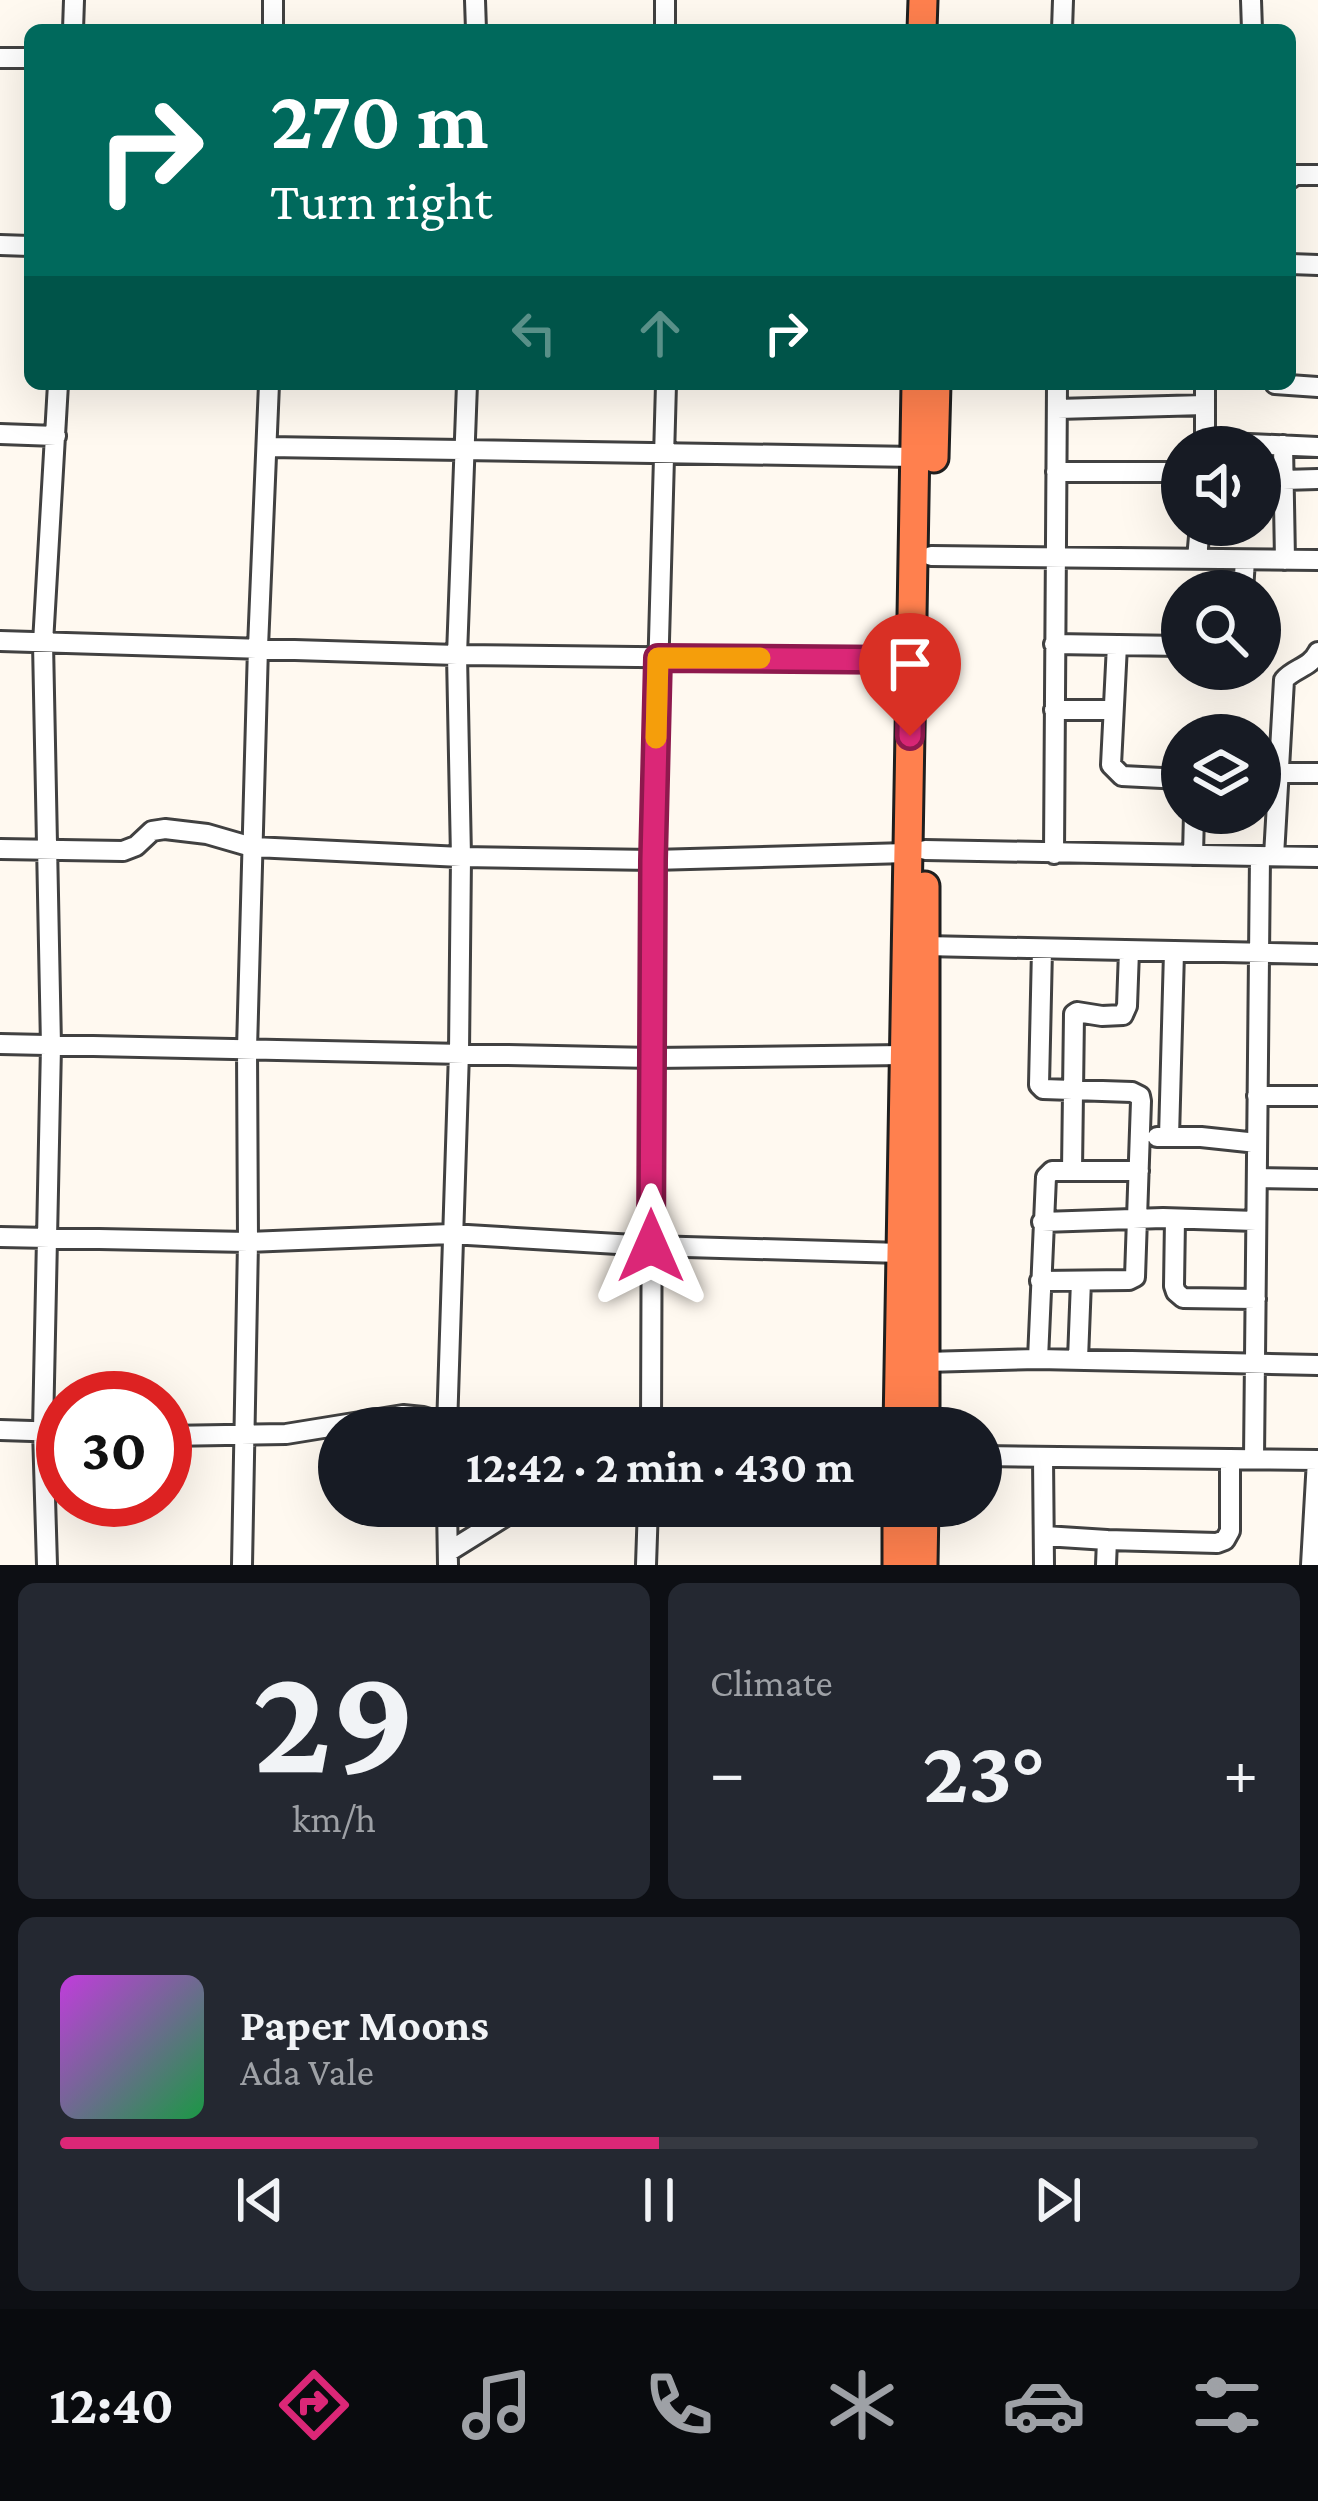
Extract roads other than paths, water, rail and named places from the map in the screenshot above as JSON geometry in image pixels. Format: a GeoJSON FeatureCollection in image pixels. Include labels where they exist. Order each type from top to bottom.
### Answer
{"type":"FeatureCollection","features":[{"type":"Feature","properties":{"kind":"highway"},"geometry":{"type":"LineString","coordinates":[[916,390],[911,660],[916,852],[924,946],[925,1407]]}},
{"type":"Feature","properties":{"kind":"highway"},"geometry":{"type":"LineString","coordinates":[[898,1407],[904,1055],[932,556],[936,390]]}},
{"type":"Feature","properties":{"kind":"highway"},"geometry":{"type":"LineString","coordinates":[[897,1527],[897,1565]]}},
{"type":"Feature","properties":{"kind":"highway"},"geometry":{"type":"LineString","coordinates":[[923,1565],[924,1527]]}},
{"type":"Feature","properties":{"kind":"street"},"geometry":{"type":"LineString","coordinates":[[51,1371],[44,643],[58,390]]}},
{"type":"Feature","properties":{"kind":"street"},"geometry":{"type":"LineString","coordinates":[[242,1565],[247,1049],[269,390]]}},
{"type":"Feature","properties":{"kind":"street"},"geometry":{"type":"LineString","coordinates":[[447,1407],[459,1052],[457,655],[467,390]]}},
{"type":"Feature","properties":{"kind":"street"},"geometry":{"type":"LineString","coordinates":[[651,1407],[653,860],[666,390]]}},
{"type":"Feature","properties":{"kind":"street"},"geometry":{"type":"LineString","coordinates":[[1054,854],[1058,390]]}},
{"type":"Feature","properties":{"kind":"street"},"geometry":{"type":"LineString","coordinates":[[1204,390],[1205,426]]}},
{"type":"Feature","properties":{"kind":"street"},"geometry":{"type":"LineString","coordinates":[[1057,409],[1205,405]]}},
{"type":"Feature","properties":{"kind":"street"},"geometry":{"type":"LineString","coordinates":[[0,434],[56,436]]}},
{"type":"Feature","properties":{"kind":"street"},"geometry":{"type":"LineString","coordinates":[[268,446],[916,458]]}},
{"type":"Feature","properties":{"kind":"street"},"geometry":{"type":"LineString","coordinates":[[1283,480],[1318,479],[1318,447],[1283,446],[1283,480],[1285,560]]}},
{"type":"Feature","properties":{"kind":"street"},"geometry":{"type":"LineString","coordinates":[[1056,472],[1161,472]]}},
{"type":"Feature","properties":{"kind":"street"},"geometry":{"type":"LineString","coordinates":[[1197,559],[1198,546]]}},
{"type":"Feature","properties":{"kind":"street"},"geometry":{"type":"LineString","coordinates":[[932,556],[1318,560]]}},
{"type":"Feature","properties":{"kind":"street"},"geometry":{"type":"LineString","coordinates":[[1244,570],[1245,560]]}},
{"type":"Feature","properties":{"kind":"street"},"geometry":{"type":"LineString","coordinates":[[0,640],[457,655],[911,660]]}},
{"type":"Feature","properties":{"kind":"street"},"geometry":{"type":"LineString","coordinates":[[1054,644],[1161,646]]}},
{"type":"Feature","properties":{"kind":"street"},"geometry":{"type":"LineString","coordinates":[[1117,645],[1111,765],[1122,776],[1161,778]]}},
{"type":"Feature","properties":{"kind":"street"},"geometry":{"type":"LineString","coordinates":[[1281,726],[1284,680],[1309,665],[1318,652]]}},
{"type":"Feature","properties":{"kind":"street"},"geometry":{"type":"LineString","coordinates":[[1054,710],[1112,710]]}},
{"type":"Feature","properties":{"kind":"street"},"geometry":{"type":"LineString","coordinates":[[1281,773],[1318,773]]}},
{"type":"Feature","properties":{"kind":"street"},"geometry":{"type":"LineString","coordinates":[[0,849],[123,851],[152,831],[165,829],[207,834],[252,847],[461,857],[653,860],[916,852],[1318,857]]}},
{"type":"Feature","properties":{"kind":"street"},"geometry":{"type":"LineString","coordinates":[[1193,855],[1194,834]]}},
{"type":"Feature","properties":{"kind":"street"},"geometry":{"type":"LineString","coordinates":[[1254,1459],[1258,954],[1270,834]]}},
{"type":"Feature","properties":{"kind":"street"},"geometry":{"type":"LineString","coordinates":[[924,946],[1318,953]]}},
{"type":"Feature","properties":{"kind":"street"},"geometry":{"type":"LineString","coordinates":[[1040,1281],[1129,1280],[1135,1276],[1141,1101],[1136,1093],[1043,1089],[1037,1080],[1042,949]]}},
{"type":"Feature","properties":{"kind":"street"},"geometry":{"type":"LineString","coordinates":[[1072,1171],[1074,1014],[1123,1015],[1129,951]]}},
{"type":"Feature","properties":{"kind":"street"},"geometry":{"type":"LineString","coordinates":[[1169,1137],[1174,952]]}},
{"type":"Feature","properties":{"kind":"street"},"geometry":{"type":"LineString","coordinates":[[0,1043],[652,1058],[904,1055]]}},
{"type":"Feature","properties":{"kind":"street"},"geometry":{"type":"LineString","coordinates":[[1257,1096],[1318,1096]]}},
{"type":"Feature","properties":{"kind":"street"},"geometry":{"type":"LineString","coordinates":[[1140,1138],[1201,1137],[1257,1143]]}},
{"type":"Feature","properties":{"kind":"street"},"geometry":{"type":"LineString","coordinates":[[1038,1358],[1046,1177],[1052,1171],[1139,1171]]}},
{"type":"Feature","properties":{"kind":"street"},"geometry":{"type":"LineString","coordinates":[[1257,1178],[1318,1179]]}},
{"type":"Feature","properties":{"kind":"street"},"geometry":{"type":"LineString","coordinates":[[1175,1219],[1174,1286],[1178,1295],[1256,1299]]}},
{"type":"Feature","properties":{"kind":"street"},"geometry":{"type":"LineString","coordinates":[[1042,1222],[1256,1221]]}},
{"type":"Feature","properties":{"kind":"street"},"geometry":{"type":"LineString","coordinates":[[0,1238],[248,1242],[451,1234],[901,1253]]}},
{"type":"Feature","properties":{"kind":"street"},"geometry":{"type":"LineString","coordinates":[[1078,1359],[1081,1281]]}},
{"type":"Feature","properties":{"kind":"street"},"geometry":{"type":"LineString","coordinates":[[925,1362],[1038,1358],[1318,1365]]}},
{"type":"Feature","properties":{"kind":"street"},"geometry":{"type":"LineString","coordinates":[[192,1436],[318,1429]]}},
{"type":"Feature","properties":{"kind":"street"},"geometry":{"type":"LineString","coordinates":[[0,1430],[36,1431]]}},
{"type":"Feature","properties":{"kind":"street"},"geometry":{"type":"LineString","coordinates":[[1002,1456],[1317,1460],[1311,1565]]}},
{"type":"Feature","properties":{"kind":"street"},"geometry":{"type":"LineString","coordinates":[[1043,1457],[1044,1565]]}},
{"type":"Feature","properties":{"kind":"street"},"geometry":{"type":"LineString","coordinates":[[1045,1536],[1225,1540],[1230,1532],[1230,1459]]}},
{"type":"Feature","properties":{"kind":"street"},"geometry":{"type":"LineString","coordinates":[[47,1565],[49,1527]]}},
{"type":"Feature","properties":{"kind":"street"},"geometry":{"type":"LineString","coordinates":[[447,1527],[448,1558]]}},
{"type":"Feature","properties":{"kind":"street"},"geometry":{"type":"LineString","coordinates":[[448,1558],[492,1527]]}},
{"type":"Feature","properties":{"kind":"street"},"geometry":{"type":"LineString","coordinates":[[646,1565],[647,1527]]}},
{"type":"Feature","properties":{"kind":"street"},"geometry":{"type":"LineString","coordinates":[[1106,1565],[1107,1540]]}}]}
